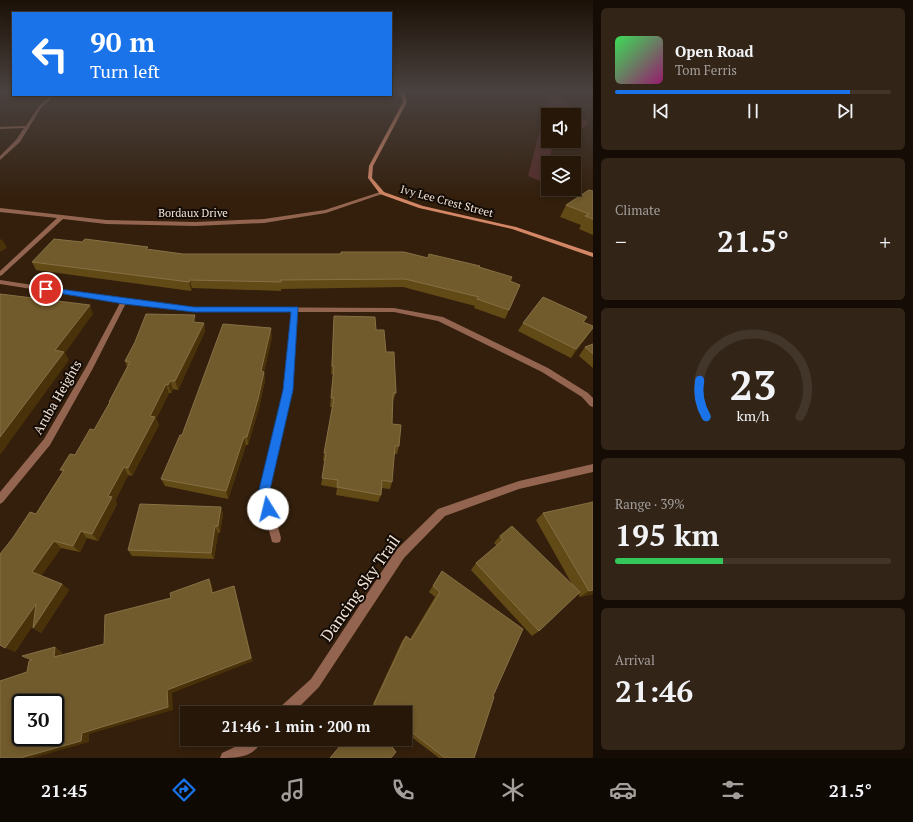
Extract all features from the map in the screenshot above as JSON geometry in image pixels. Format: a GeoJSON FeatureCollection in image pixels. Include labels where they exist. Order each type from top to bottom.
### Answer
{"type":"FeatureCollection","features":[{"type":"Feature","properties":{"kind":"street"},"geometry":{"type":"LineString","coordinates":[[0,128],[17,127]]}},
{"type":"Feature","properties":{"kind":"street"},"geometry":{"type":"LineString","coordinates":[[0,159],[18,141],[27,127]]}},
{"type":"Feature","properties":{"kind":"street","name":"Ivy Lee Crest Street"},"geometry":{"type":"LineString","coordinates":[[392,127],[371,166],[370,178],[382,193],[421,207],[514,228],[593,255]]}},
{"type":"Feature","properties":{"kind":"street","name":"Bordaux Drive"},"geometry":{"type":"LineString","coordinates":[[0,210],[106,222],[195,224],[264,221],[326,211],[382,193]]}},
{"type":"Feature","properties":{"kind":"street"},"geometry":{"type":"LineString","coordinates":[[0,274],[62,217]]}},
{"type":"Feature","properties":{"kind":"street"},"geometry":{"type":"LineString","coordinates":[[0,282],[194,310],[394,310],[440,319],[545,370],[585,395],[593,404]]}},
{"type":"Feature","properties":{"kind":"street","name":"Aruba Heights"},"geometry":{"type":"LineString","coordinates":[[0,499],[47,442],[88,370],[124,301]]}},
{"type":"Feature","properties":{"kind":"street"},"geometry":{"type":"LineString","coordinates":[[276,538],[264,494],[288,390],[295,309]]}},
{"type":"Feature","properties":{"kind":"street","name":"Dancing Sky Trail"},"geometry":{"type":"LineString","coordinates":[[291,706],[315,683],[400,554],[442,512],[519,485],[593,468]]}},
{"type":"Feature","properties":{"kind":"street"},"geometry":{"type":"LineString","coordinates":[[227,758],[249,746]]}},
{"type":"Feature","properties":{"kind":"shaded area"},"geometry":{"type":"Polygon","coordinates":[[[540,127],[541,148],[553,148],[550,156],[541,156],[541,181],[528,176],[540,127]]]}},
{"type":"Feature","properties":{"kind":"building"},"geometry":{"type":"Polygon","coordinates":[[[589,190],[593,191],[593,219],[585,216],[589,214],[566,205],[589,190]]]}},
{"type":"Feature","properties":{"kind":"building"},"geometry":{"type":"Polygon","coordinates":[[[54,239],[82,242],[85,239],[148,247],[146,249],[183,254],[341,254],[341,252],[404,252],[428,258],[429,254],[480,266],[479,267],[512,277],[510,281],[520,285],[509,310],[477,299],[479,297],[405,279],[281,280],[281,282],[190,280],[189,282],[32,262],[54,239]]]}},
{"type":"Feature","properties":{"kind":"building"},"geometry":{"type":"Polygon","coordinates":[[[0,294],[90,305],[55,350],[64,352],[0,437],[0,294]]]}},
{"type":"Feature","properties":{"kind":"building"},"geometry":{"type":"Polygon","coordinates":[[[543,297],[587,317],[583,322],[593,326],[576,349],[523,323],[543,297]]]}},
{"type":"Feature","properties":{"kind":"building"},"geometry":{"type":"Polygon","coordinates":[[[146,314],[195,315],[193,322],[204,323],[175,381],[170,381],[168,385],[166,384],[150,416],[155,417],[128,468],[124,467],[108,496],[112,497],[92,534],[81,531],[73,546],[54,541],[32,572],[62,584],[33,628],[36,604],[5,648],[0,645],[0,554],[30,512],[36,514],[64,470],[60,470],[70,454],[75,455],[90,429],[94,430],[130,362],[125,361],[135,342],[146,314]]]}},
{"type":"Feature","properties":{"kind":"building"},"geometry":{"type":"Polygon","coordinates":[[[334,316],[375,317],[376,330],[384,330],[386,352],[394,352],[396,393],[393,393],[392,424],[401,425],[399,446],[395,446],[392,482],[382,480],[381,495],[337,487],[338,480],[322,478],[326,453],[324,453],[334,398],[331,398],[334,366],[332,366],[334,316]]]}},
{"type":"Feature","properties":{"kind":"building"},"geometry":{"type":"Polygon","coordinates":[[[223,324],[271,328],[261,371],[264,372],[258,399],[247,437],[244,437],[226,491],[161,479],[180,435],[182,435],[223,324]]]}},
{"type":"Feature","properties":{"kind":"building"},"geometry":{"type":"Polygon","coordinates":[[[593,344],[593,354],[585,347],[593,344]]]}},
{"type":"Feature","properties":{"kind":"building"},"geometry":{"type":"Polygon","coordinates":[[[593,502],[593,590],[589,591],[543,513],[593,502]]]}},
{"type":"Feature","properties":{"kind":"building"},"geometry":{"type":"Polygon","coordinates":[[[140,504],[221,507],[218,526],[215,526],[211,553],[128,550],[140,504]]]}},
{"type":"Feature","properties":{"kind":"building"},"geometry":{"type":"Polygon","coordinates":[[[512,526],[580,592],[539,631],[476,563],[503,540],[500,536],[512,526]]]}},
{"type":"Feature","properties":{"kind":"building"},"geometry":{"type":"Polygon","coordinates":[[[442,571],[523,629],[493,696],[494,697],[474,758],[445,758],[412,732],[412,706],[377,706],[374,704],[406,636],[411,640],[440,592],[433,586],[442,571]]]}},
{"type":"Feature","properties":{"kind":"building"},"geometry":{"type":"Polygon","coordinates":[[[209,579],[212,593],[234,586],[251,658],[167,690],[168,707],[82,733],[81,741],[64,746],[64,694],[12,694],[12,746],[63,746],[20,758],[0,758],[0,681],[27,672],[29,661],[32,660],[22,656],[55,647],[54,657],[104,644],[105,615],[171,598],[170,593],[209,579]]]}},
{"type":"Feature","properties":{"kind":"building"},"geometry":{"type":"Polygon","coordinates":[[[340,746],[391,746],[396,752],[391,758],[330,758],[340,746]]]}},
{"type":"Feature","properties":{"kind":"route"},"geometry":{"type":"LineString","coordinates":[[46,289],[194,310],[295,309],[288,390],[264,494],[268,509]]}}]}
